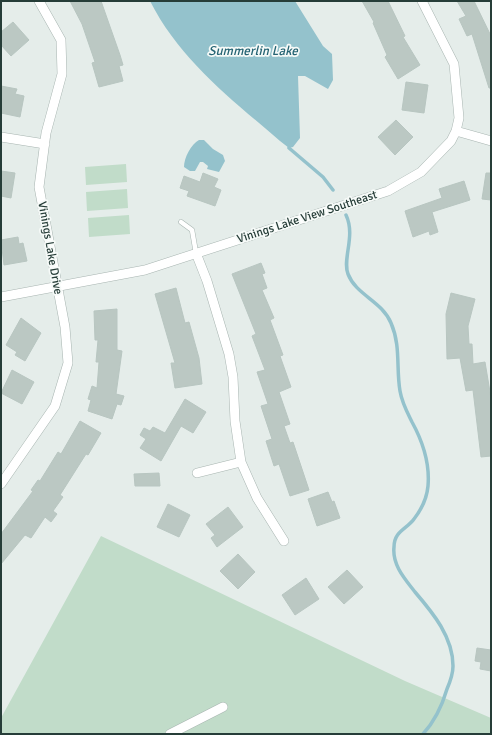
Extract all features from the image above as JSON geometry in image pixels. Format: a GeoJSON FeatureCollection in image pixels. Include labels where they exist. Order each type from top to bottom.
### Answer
{"type":"FeatureCollection","features":[{"type":"Feature","properties":{"kind":"street","name":"Vinings Lake Drive"},"geometry":{"type":"LineString","coordinates":[[1,484],[55,406],[68,363],[65,328],[40,187],[45,144],[62,74],[61,40],[39,1]]}},
{"type":"Feature","properties":{"kind":"street","name":"Vinings Lake View Southeast"},"geometry":{"type":"LineString","coordinates":[[1,297],[145,270],[388,191],[421,172],[451,141],[456,131],[459,118],[454,64],[422,1]]}},
{"type":"Feature","properties":{"kind":"street"},"geometry":{"type":"LineString","coordinates":[[456,131],[491,141]]}},
{"type":"Feature","properties":{"kind":"street"},"geometry":{"type":"LineString","coordinates":[[1,137],[45,144]]}},
{"type":"Feature","properties":{"kind":"street"},"geometry":{"type":"LineString","coordinates":[[196,253],[207,281],[229,354],[233,377],[235,421],[241,462],[257,498],[284,541]]}},
{"type":"Feature","properties":{"kind":"street"},"geometry":{"type":"LineString","coordinates":[[197,473],[241,462]]}},
{"type":"Feature","properties":{"kind":"street"},"geometry":{"type":"LineString","coordinates":[[170,734],[223,707]]}},
{"type":"Feature","properties":{"kind":"lane"},"geometry":{"type":"LineString","coordinates":[[181,222],[192,230],[196,253]]}},
{"type":"Feature","properties":{"kind":"green space"},"geometry":{"type":"Polygon","coordinates":[[[126,164],[127,182],[86,185],[85,167],[126,164]]]}},
{"type":"Feature","properties":{"kind":"green space"},"geometry":{"type":"Polygon","coordinates":[[[127,189],[128,208],[87,211],[86,192],[127,189]]]}},
{"type":"Feature","properties":{"kind":"green space"},"geometry":{"type":"Polygon","coordinates":[[[129,215],[130,234],[89,237],[88,218],[129,215]]]}},
{"type":"Feature","properties":{"kind":"green space"},"geometry":{"type":"Polygon","coordinates":[[[101,536],[405,681],[491,718],[491,734],[1,734],[1,718],[101,536]]]}},
{"type":"Feature","properties":{"kind":"water","name":"Summerlin Lake"},"geometry":{"type":"Polygon","coordinates":[[[150,1],[295,1],[323,46],[332,54],[333,80],[328,89],[305,76],[298,76],[300,138],[293,147],[289,148],[280,141],[225,93],[191,60],[162,22],[150,1]]]}},
{"type":"Feature","properties":{"kind":"water"},"geometry":{"type":"Polygon","coordinates":[[[199,140],[204,140],[213,149],[223,155],[225,161],[219,172],[207,169],[208,166],[203,162],[200,162],[195,171],[190,171],[184,167],[188,152],[199,140]]]}},
{"type":"Feature","properties":{"kind":"building"},"geometry":{"type":"Polygon","coordinates":[[[70,1],[101,1],[123,65],[119,66],[123,81],[99,87],[92,63],[95,62],[82,24],[70,1]]]}},
{"type":"Feature","properties":{"kind":"building"},"geometry":{"type":"Polygon","coordinates":[[[362,1],[388,1],[405,36],[403,37],[420,65],[398,79],[385,57],[387,55],[373,23],[374,22],[362,1]]]}},
{"type":"Feature","properties":{"kind":"building"},"geometry":{"type":"Polygon","coordinates":[[[457,1],[474,1],[491,36],[491,88],[489,88],[472,34],[467,36],[459,19],[466,16],[457,1]]]}},
{"type":"Feature","properties":{"kind":"building"},"geometry":{"type":"Polygon","coordinates":[[[13,22],[29,40],[11,56],[1,45],[1,32],[13,22]]]}},
{"type":"Feature","properties":{"kind":"building"},"geometry":{"type":"Polygon","coordinates":[[[406,82],[428,85],[424,113],[402,110],[406,82]]]}},
{"type":"Feature","properties":{"kind":"building"},"geometry":{"type":"Polygon","coordinates":[[[1,86],[17,89],[15,94],[24,96],[20,117],[1,113],[1,86]]]}},
{"type":"Feature","properties":{"kind":"building"},"geometry":{"type":"Polygon","coordinates":[[[396,120],[413,137],[395,155],[378,137],[396,120]]]}},
{"type":"Feature","properties":{"kind":"building"},"geometry":{"type":"Polygon","coordinates":[[[1,171],[15,173],[11,198],[1,196],[1,171]]]}},
{"type":"Feature","properties":{"kind":"building"},"geometry":{"type":"Polygon","coordinates":[[[203,173],[218,179],[214,187],[221,190],[215,206],[187,196],[189,191],[180,188],[184,176],[200,182],[203,173]]]}},
{"type":"Feature","properties":{"kind":"building"},"geometry":{"type":"Polygon","coordinates":[[[486,173],[491,173],[491,200],[482,199],[486,173]]]}},
{"type":"Feature","properties":{"kind":"building"},"geometry":{"type":"Polygon","coordinates":[[[464,181],[470,200],[432,212],[438,232],[430,235],[429,231],[413,237],[405,211],[442,198],[439,189],[464,181]]]}},
{"type":"Feature","properties":{"kind":"building"},"geometry":{"type":"Polygon","coordinates":[[[18,237],[19,244],[23,243],[27,261],[4,265],[1,240],[18,237]]]}},
{"type":"Feature","properties":{"kind":"building"},"geometry":{"type":"Polygon","coordinates":[[[261,263],[265,273],[262,274],[267,288],[262,290],[274,318],[270,320],[283,355],[280,356],[291,387],[279,392],[290,424],[284,426],[290,443],[293,442],[309,490],[290,496],[279,464],[274,466],[266,441],[272,439],[261,406],[268,404],[257,372],[265,370],[252,336],[256,334],[232,274],[261,263]]]}},
{"type":"Feature","properties":{"kind":"building"},"geometry":{"type":"Polygon","coordinates":[[[176,288],[185,323],[189,322],[199,358],[202,384],[175,388],[171,363],[175,363],[155,294],[176,288]]]}},
{"type":"Feature","properties":{"kind":"building"},"geometry":{"type":"Polygon","coordinates":[[[451,293],[475,299],[468,326],[469,344],[472,344],[473,364],[485,362],[491,398],[491,456],[481,457],[473,390],[466,391],[460,358],[447,359],[446,314],[451,293]]]}},
{"type":"Feature","properties":{"kind":"building"},"geometry":{"type":"Polygon","coordinates":[[[117,309],[117,350],[122,351],[116,394],[124,396],[121,405],[117,404],[112,419],[88,411],[91,400],[88,399],[92,386],[97,388],[99,362],[96,362],[98,340],[95,340],[94,311],[117,309]]]}},
{"type":"Feature","properties":{"kind":"building"},"geometry":{"type":"Polygon","coordinates":[[[21,318],[41,333],[25,361],[15,355],[17,352],[6,345],[21,318]]]}},
{"type":"Feature","properties":{"kind":"building"},"geometry":{"type":"Polygon","coordinates":[[[12,370],[34,382],[22,404],[1,393],[12,370]]]}},
{"type":"Feature","properties":{"kind":"building"},"geometry":{"type":"Polygon","coordinates":[[[185,399],[206,412],[193,433],[181,426],[161,461],[140,448],[146,439],[140,435],[144,428],[150,431],[153,427],[165,433],[185,399]]]}},
{"type":"Feature","properties":{"kind":"building"},"geometry":{"type":"Polygon","coordinates":[[[80,421],[101,433],[88,455],[86,454],[60,495],[63,497],[53,511],[57,514],[51,522],[45,517],[31,538],[25,535],[1,564],[1,534],[33,491],[31,490],[38,480],[40,481],[58,452],[61,454],[80,421]]]}},
{"type":"Feature","properties":{"kind":"building"},"geometry":{"type":"Polygon","coordinates":[[[159,473],[160,486],[135,486],[134,474],[159,473]]]}},
{"type":"Feature","properties":{"kind":"building"},"geometry":{"type":"Polygon","coordinates":[[[328,492],[332,502],[334,501],[340,518],[317,526],[308,499],[328,492]]]}},
{"type":"Feature","properties":{"kind":"building"},"geometry":{"type":"Polygon","coordinates":[[[168,504],[190,515],[179,537],[157,527],[168,504]]]}},
{"type":"Feature","properties":{"kind":"building"},"geometry":{"type":"Polygon","coordinates":[[[228,507],[243,527],[217,547],[211,538],[215,535],[206,524],[228,507]]]}},
{"type":"Feature","properties":{"kind":"building"},"geometry":{"type":"Polygon","coordinates":[[[238,554],[255,572],[238,589],[220,571],[238,554]]]}},
{"type":"Feature","properties":{"kind":"building"},"geometry":{"type":"Polygon","coordinates":[[[347,570],[363,587],[344,604],[328,587],[347,570]]]}},
{"type":"Feature","properties":{"kind":"building"},"geometry":{"type":"Polygon","coordinates":[[[306,578],[319,599],[295,615],[282,595],[306,578]]]}},
{"type":"Feature","properties":{"kind":"building"},"geometry":{"type":"Polygon","coordinates":[[[477,648],[491,650],[491,671],[480,669],[481,662],[475,661],[477,648]]]}},
{"type":"Feature","properties":{"kind":"waterway"},"geometry":{"type":"LineString","coordinates":[[289,148],[323,177],[333,190]]}},
{"type":"Feature","properties":{"kind":"waterway"},"geometry":{"type":"LineString","coordinates":[[346,215],[350,231],[347,261],[348,274],[357,287],[382,309],[391,323],[396,340],[401,395],[419,437],[427,461],[428,486],[425,499],[414,519],[396,537],[394,547],[397,566],[407,582],[429,608],[441,626],[450,645],[452,655],[452,675],[443,701],[435,719],[423,734]]}}]}
